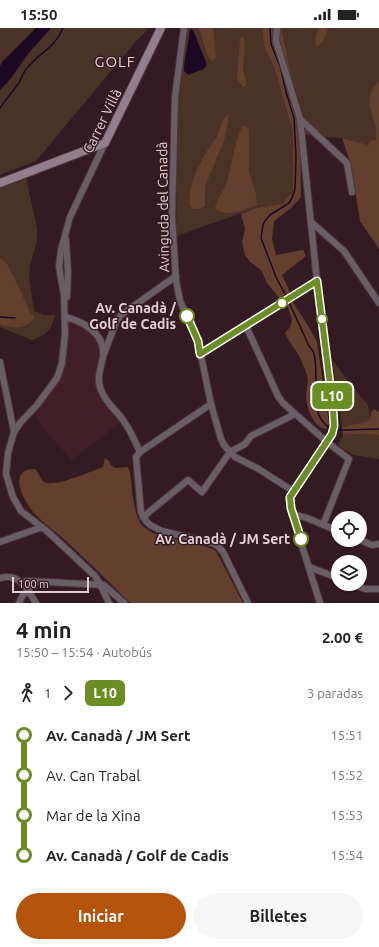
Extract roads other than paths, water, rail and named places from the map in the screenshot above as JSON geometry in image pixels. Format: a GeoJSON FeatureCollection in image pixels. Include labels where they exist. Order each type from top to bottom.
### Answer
{"type":"FeatureCollection","features":[{"type":"Feature","properties":{"kind":"street","name":"Carrer Villà"},"geometry":{"type":"LineString","coordinates":[[14,432],[57,378],[62,363],[65,334],[67,226],[161,28]]}},
{"type":"Feature","properties":{"kind":"street","name":"Avinguda del Canadà"},"geometry":{"type":"LineString","coordinates":[[184,28],[175,98],[172,216],[176,276],[180,301],[195,333],[211,404],[221,440],[230,452],[246,463],[257,468],[292,494]]}},
{"type":"Feature","properties":{"kind":"street"},"geometry":{"type":"LineString","coordinates":[[277,28],[276,41],[300,119],[317,281],[333,408],[334,425],[332,434],[292,494],[290,503],[292,514],[320,603]]}},
{"type":"Feature","properties":{"kind":"street"},"geometry":{"type":"LineString","coordinates":[[300,119],[347,163],[352,192]]}},
{"type":"Feature","properties":{"kind":"street"},"geometry":{"type":"LineString","coordinates":[[0,182],[106,143]]}},
{"type":"Feature","properties":{"kind":"street"},"geometry":{"type":"LineString","coordinates":[[311,222],[344,251],[379,303]]}},
{"type":"Feature","properties":{"kind":"street"},"geometry":{"type":"LineString","coordinates":[[140,452],[123,420],[104,398],[100,390],[99,382],[103,356],[116,322],[121,315],[176,276]]}},
{"type":"Feature","properties":{"kind":"street"},"geometry":{"type":"LineString","coordinates":[[200,354],[317,281]]}},
{"type":"Feature","properties":{"kind":"street"},"geometry":{"type":"LineString","coordinates":[[65,317],[78,320],[96,334],[102,346],[103,356]]}},
{"type":"Feature","properties":{"kind":"street"},"geometry":{"type":"LineString","coordinates":[[246,326],[278,396],[283,403],[327,442],[349,459],[323,525]]}},
{"type":"Feature","properties":{"kind":"street"},"geometry":{"type":"LineString","coordinates":[[0,362],[14,432],[7,462],[6,474],[16,504],[26,516],[42,527],[95,576],[109,603]]}},
{"type":"Feature","properties":{"kind":"street"},"geometry":{"type":"LineString","coordinates":[[211,404],[140,452],[136,457],[143,517],[150,525],[157,529],[212,543],[218,546],[223,552],[248,603]]}},
{"type":"Feature","properties":{"kind":"street"},"geometry":{"type":"LineString","coordinates":[[143,517],[188,480],[202,492],[230,452],[245,444],[252,436],[296,414]]}},
{"type":"Feature","properties":{"kind":"street"},"geometry":{"type":"LineString","coordinates":[[292,514],[307,518],[331,528]]}},
{"type":"Feature","properties":{"kind":"street"},"geometry":{"type":"LineString","coordinates":[[0,542],[42,527]]}},
{"type":"Feature","properties":{"kind":"street"},"geometry":{"type":"LineString","coordinates":[[367,543],[372,545],[379,544]]}},
{"type":"Feature","properties":{"kind":"street"},"geometry":{"type":"LineString","coordinates":[[309,566],[331,575]]}},
{"type":"Feature","properties":{"kind":"street"},"geometry":{"type":"LineString","coordinates":[[0,578],[16,578],[22,582],[36,603]]}},
{"type":"Feature","properties":{"kind":"street"},"geometry":{"type":"LineString","coordinates":[[22,582],[28,581],[92,585],[100,584],[104,585],[124,603]]}},
{"type":"Feature","properties":{"kind":"street"},"geometry":{"type":"LineString","coordinates":[[367,589],[379,589]]}},
{"type":"Feature","properties":{"kind":"street"},"geometry":{"type":"LineString","coordinates":[[19,603],[23,595],[29,591]]}},
{"type":"Feature","properties":{"kind":"waterway"},"geometry":{"type":"LineString","coordinates":[[0,108],[19,83],[26,69],[52,45],[60,35],[63,28]]}},
{"type":"Feature","properties":{"kind":"waterway"},"geometry":{"type":"LineString","coordinates":[[270,28],[271,44],[281,69],[294,118],[296,156],[295,189],[289,203],[270,215],[265,221],[261,238],[276,277],[287,298]]}},
{"type":"Feature","properties":{"kind":"waterway"},"geometry":{"type":"LineString","coordinates":[[289,302],[308,345],[313,351],[316,371],[316,404],[318,414],[323,422],[331,428]]}},
{"type":"Feature","properties":{"kind":"waterway"},"geometry":{"type":"LineString","coordinates":[[0,317],[15,318]]}},
{"type":"Feature","properties":{"kind":"waterway"},"geometry":{"type":"LineString","coordinates":[[335,430],[379,429]]}},
{"type":"Feature","properties":{"kind":"place","name":"Av. Canadà / Golf de Cadis"},"geometry":{"type":"Point","coordinates":[187,316]}},
{"type":"Feature","properties":{"kind":"place","name":"Av. Canadà / JM Sert"},"geometry":{"type":"Point","coordinates":[301,539]}},
{"type":"Feature","properties":{"kind":"district","name":"GOLF"},"geometry":{"type":"Point","coordinates":[115,61]}}]}
